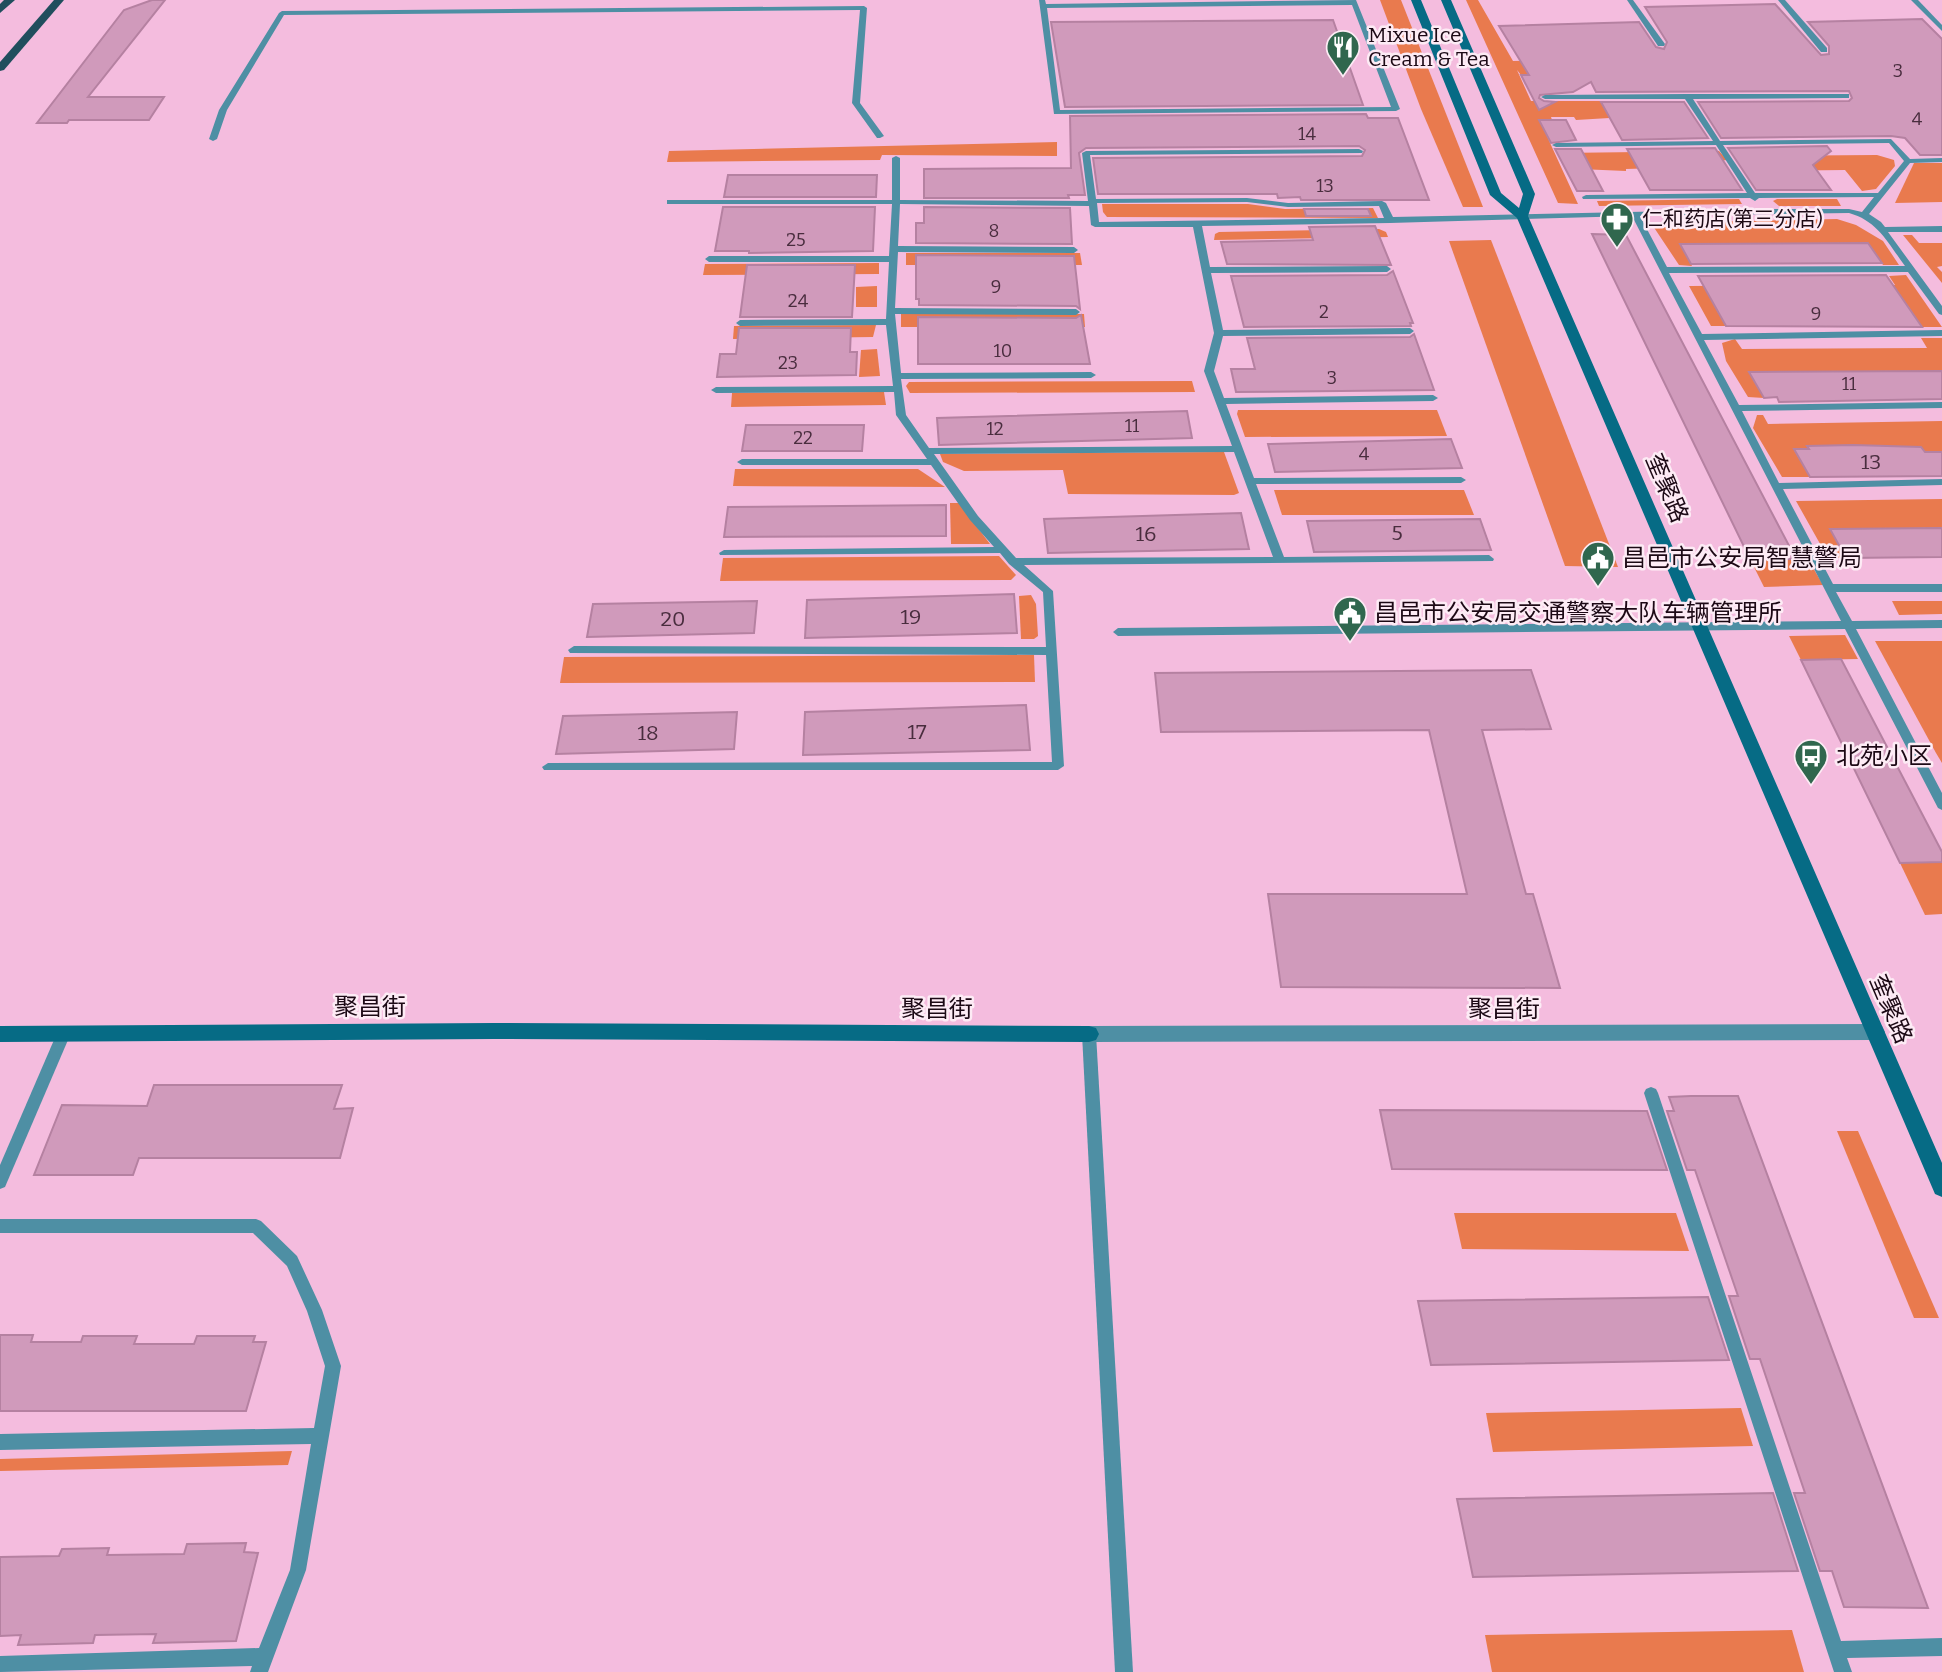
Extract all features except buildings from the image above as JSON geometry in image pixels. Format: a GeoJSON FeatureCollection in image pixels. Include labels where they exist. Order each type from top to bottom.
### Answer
{"type":"FeatureCollection","features":[{"type":"Feature","properties":{"kind":"main road"},"geometry":{"type":"LineString","coordinates":[[0,10],[10,0]]}},
{"type":"Feature","properties":{"kind":"main road"},"geometry":{"type":"LineString","coordinates":[[0,68],[59,1]]}},
{"type":"Feature","properties":{"kind":"street"},"geometry":{"type":"LineString","coordinates":[[1416,0],[1496,195],[1522,216]]}},
{"type":"Feature","properties":{"kind":"street","name":"奎聚路"},"geometry":{"type":"LineString","coordinates":[[1446,0],[1529,194],[1522,216],[1942,1186]]}},
{"type":"Feature","properties":{"kind":"street","name":"聚昌街"},"geometry":{"type":"LineString","coordinates":[[0,1034],[494,1031],[1089,1034],[1875,1032]]}},
{"type":"Feature","properties":{"kind":"lane"},"geometry":{"type":"LineString","coordinates":[[574,10],[577,0]]}},
{"type":"Feature","properties":{"kind":"lane"},"geometry":{"type":"LineString","coordinates":[[1630,0],[1661,44]]}},
{"type":"Feature","properties":{"kind":"lane"},"geometry":{"type":"LineString","coordinates":[[1781,0],[1824,50]]}},
{"type":"Feature","properties":{"kind":"lane"},"geometry":{"type":"LineString","coordinates":[[1914,0],[1942,29]]}},
{"type":"Feature","properties":{"kind":"lane"},"geometry":{"type":"LineString","coordinates":[[1354,1],[1396,109],[1057,112],[1042,3],[1354,1]]}},
{"type":"Feature","properties":{"kind":"lane"},"geometry":{"type":"LineString","coordinates":[[213,139],[223,110],[282,13],[864,8],[856,103],[880,136]]}},
{"type":"Feature","properties":{"kind":"lane"},"geometry":{"type":"LineString","coordinates":[[1687,96],[1763,211]]}},
{"type":"Feature","properties":{"kind":"lane"},"geometry":{"type":"LineString","coordinates":[[1545,97],[1846,96]]}},
{"type":"Feature","properties":{"kind":"lane"},"geometry":{"type":"LineString","coordinates":[[1556,145],[1891,141],[1908,161]]}},
{"type":"Feature","properties":{"kind":"lane"},"geometry":{"type":"LineString","coordinates":[[1359,151],[1086,153],[1095,225],[1849,211],[1864,215],[1882,230],[1942,312]]}},
{"type":"Feature","properties":{"kind":"lane"},"geometry":{"type":"LineString","coordinates":[[548,767],[1058,766],[1048,591],[1013,562],[974,518],[901,415],[891,316],[897,202],[896,158]]}},
{"type":"Feature","properties":{"kind":"lane"},"geometry":{"type":"LineString","coordinates":[[1864,215],[1908,161],[1942,160]]}},
{"type":"Feature","properties":{"kind":"lane"},"geometry":{"type":"LineString","coordinates":[[1586,197],[1880,195]]}},
{"type":"Feature","properties":{"kind":"lane"},"geometry":{"type":"LineString","coordinates":[[670,202],[1247,200],[1289,205],[1382,203],[1390,221]]}},
{"type":"Feature","properties":{"kind":"lane"},"geometry":{"type":"LineString","coordinates":[[1634,213],[1942,805]]}},
{"type":"Feature","properties":{"kind":"lane"},"geometry":{"type":"LineString","coordinates":[[1197,224],[1219,333],[1209,371],[1280,561]]}},
{"type":"Feature","properties":{"kind":"lane"},"geometry":{"type":"LineString","coordinates":[[1882,230],[1942,229]]}},
{"type":"Feature","properties":{"kind":"lane"},"geometry":{"type":"LineString","coordinates":[[709,259],[1074,250]]}},
{"type":"Feature","properties":{"kind":"lane"},"geometry":{"type":"LineString","coordinates":[[1663,270],[1911,268]]}},
{"type":"Feature","properties":{"kind":"lane"},"geometry":{"type":"LineString","coordinates":[[1206,270],[1387,269]]}},
{"type":"Feature","properties":{"kind":"lane"},"geometry":{"type":"LineString","coordinates":[[1928,293],[1942,293]]}},
{"type":"Feature","properties":{"kind":"lane"},"geometry":{"type":"LineString","coordinates":[[740,323],[1076,312]]}},
{"type":"Feature","properties":{"kind":"lane"},"geometry":{"type":"LineString","coordinates":[[1219,333],[1410,331]]}},
{"type":"Feature","properties":{"kind":"lane"},"geometry":{"type":"LineString","coordinates":[[1698,337],[1942,333]]}},
{"type":"Feature","properties":{"kind":"lane"},"geometry":{"type":"LineString","coordinates":[[897,376],[1091,375]]}},
{"type":"Feature","properties":{"kind":"lane"},"geometry":{"type":"LineString","coordinates":[[716,390],[898,388]]}},
{"type":"Feature","properties":{"kind":"lane"},"geometry":{"type":"LineString","coordinates":[[1219,401],[1433,398]]}},
{"type":"Feature","properties":{"kind":"lane"},"geometry":{"type":"LineString","coordinates":[[1736,408],[1942,405]]}},
{"type":"Feature","properties":{"kind":"lane"},"geometry":{"type":"LineString","coordinates":[[926,451],[1237,449]]}},
{"type":"Feature","properties":{"kind":"lane"},"geometry":{"type":"LineString","coordinates":[[742,462],[934,462]]}},
{"type":"Feature","properties":{"kind":"lane"},"geometry":{"type":"LineString","coordinates":[[1250,481],[1461,480]]}},
{"type":"Feature","properties":{"kind":"lane"},"geometry":{"type":"LineString","coordinates":[[1776,486],[1942,482]]}},
{"type":"Feature","properties":{"kind":"lane"},"geometry":{"type":"LineString","coordinates":[[724,553],[1001,550]]}},
{"type":"Feature","properties":{"kind":"lane"},"geometry":{"type":"LineString","coordinates":[[1013,562],[1489,559]]}},
{"type":"Feature","properties":{"kind":"lane"},"geometry":{"type":"LineString","coordinates":[[1830,588],[1942,588]]}},
{"type":"Feature","properties":{"kind":"lane"},"geometry":{"type":"LineString","coordinates":[[1118,632],[1942,624]]}},
{"type":"Feature","properties":{"kind":"lane"},"geometry":{"type":"LineString","coordinates":[[574,650],[1052,651]]}},
{"type":"Feature","properties":{"kind":"lane"},"geometry":{"type":"LineString","coordinates":[[0,1182],[64,1032]]}},
{"type":"Feature","properties":{"kind":"lane"},"geometry":{"type":"LineString","coordinates":[[1089,1034],[1124,1672]]}},
{"type":"Feature","properties":{"kind":"lane"},"geometry":{"type":"LineString","coordinates":[[1651,1093],[1843,1672]]}},
{"type":"Feature","properties":{"kind":"lane"},"geometry":{"type":"LineString","coordinates":[[0,1226],[256,1226],[292,1261],[314,1310],[333,1366],[298,1570],[262,1664],[0,1665]]}},
{"type":"Feature","properties":{"kind":"lane"},"geometry":{"type":"LineString","coordinates":[[0,1442],[322,1436]]}},
{"type":"Feature","properties":{"kind":"lane"},"geometry":{"type":"LineString","coordinates":[[1836,1650],[1942,1647]]}},
{"type":"Feature","properties":{"kind":"shaded area"},"geometry":{"type":"Polygon","coordinates":[[[1380,0],[1401,0],[1483,207],[1463,207],[1421,109],[1380,0]]]}},
{"type":"Feature","properties":{"kind":"shaded area"},"geometry":{"type":"Polygon","coordinates":[[[1466,0],[1478,0],[1513,61],[1829,57],[1533,75],[1521,75],[1517,70],[1531,101],[1684,101],[1696,120],[1626,117],[1576,120],[1574,117],[1551,117],[1552,120],[1540,121],[1578,204],[1558,203],[1466,0]]]}},
{"type":"Feature","properties":{"kind":"shaded area"},"geometry":{"type":"Polygon","coordinates":[[[1057,142],[1057,156],[882,155],[880,160],[667,162],[669,151],[1057,142]]]}},
{"type":"Feature","properties":{"kind":"shaded area"},"geometry":{"type":"Polygon","coordinates":[[[1719,151],[1727,160],[1626,171],[1579,169],[1580,172],[1567,172],[1560,153],[1719,151]]]}},
{"type":"Feature","properties":{"kind":"shaded area"},"geometry":{"type":"Polygon","coordinates":[[[1877,155],[1894,160],[1895,166],[1876,189],[1862,191],[1845,170],[1754,171],[1743,156],[1877,155]]]}},
{"type":"Feature","properties":{"kind":"shaded area"},"geometry":{"type":"Polygon","coordinates":[[[1914,163],[1942,163],[1942,202],[1895,203],[1914,163]]]}},
{"type":"Feature","properties":{"kind":"shaded area"},"geometry":{"type":"Polygon","coordinates":[[[1739,199],[1742,204],[1599,206],[1597,201],[1739,199]]]}},
{"type":"Feature","properties":{"kind":"shaded area"},"geometry":{"type":"Polygon","coordinates":[[[1837,199],[1841,206],[1779,206],[1773,201],[1837,199]]]}},
{"type":"Feature","properties":{"kind":"shaded area"},"geometry":{"type":"Polygon","coordinates":[[[1102,204],[1248,204],[1285,209],[1373,208],[1378,218],[1107,217],[1102,204]]]}},
{"type":"Feature","properties":{"kind":"shaded area"},"geometry":{"type":"Polygon","coordinates":[[[1837,219],[1856,225],[1883,241],[1899,265],[1883,265],[1868,243],[1681,244],[1692,266],[1679,265],[1651,223],[1837,219]]]}},
{"type":"Feature","properties":{"kind":"shaded area"},"geometry":{"type":"Polygon","coordinates":[[[1379,229],[1386,232],[1388,237],[1214,240],[1215,234],[1219,232],[1379,229]]]}},
{"type":"Feature","properties":{"kind":"shaded area"},"geometry":{"type":"Polygon","coordinates":[[[1903,235],[1912,235],[1919,243],[1942,243],[1942,266],[1937,267],[1942,272],[1942,283],[1903,235]]]}},
{"type":"Feature","properties":{"kind":"shaded area"},"geometry":{"type":"Polygon","coordinates":[[[1491,240],[1618,567],[1565,566],[1449,241],[1491,240]]]}},
{"type":"Feature","properties":{"kind":"shaded area"},"geometry":{"type":"Polygon","coordinates":[[[906,253],[1080,253],[1082,265],[906,265],[906,253]]]}},
{"type":"Feature","properties":{"kind":"shaded area"},"geometry":{"type":"Polygon","coordinates":[[[879,263],[879,274],[703,275],[705,264],[879,263]]]}},
{"type":"Feature","properties":{"kind":"shaded area"},"geometry":{"type":"Polygon","coordinates":[[[1906,275],[1942,327],[1922,327],[1908,306],[1714,304],[1726,326],[1711,326],[1689,286],[1895,285],[1889,276],[1906,275]]]}},
{"type":"Feature","properties":{"kind":"shaded area"},"geometry":{"type":"Polygon","coordinates":[[[877,286],[877,307],[856,307],[856,287],[877,286]]]}},
{"type":"Feature","properties":{"kind":"shaded area"},"geometry":{"type":"Polygon","coordinates":[[[901,314],[1084,314],[1085,327],[901,327],[901,314]]]}},
{"type":"Feature","properties":{"kind":"shaded area"},"geometry":{"type":"Polygon","coordinates":[[[876,325],[873,337],[733,339],[734,326],[876,325]]]}},
{"type":"Feature","properties":{"kind":"shaded area"},"geometry":{"type":"Polygon","coordinates":[[[1921,338],[1942,338],[1942,371],[1750,372],[1764,398],[1748,397],[1726,361],[1722,343],[1735,339],[1742,349],[1927,348],[1921,338]]]}},
{"type":"Feature","properties":{"kind":"shaded area"},"geometry":{"type":"Polygon","coordinates":[[[877,349],[880,376],[859,377],[861,350],[877,349]]]}},
{"type":"Feature","properties":{"kind":"shaded area"},"geometry":{"type":"Polygon","coordinates":[[[1192,381],[1195,392],[910,393],[906,386],[909,382],[1192,381]]]}},
{"type":"Feature","properties":{"kind":"shaded area"},"geometry":{"type":"Polygon","coordinates":[[[884,392],[886,405],[731,407],[732,393],[884,392]]]}},
{"type":"Feature","properties":{"kind":"shaded area"},"geometry":{"type":"Polygon","coordinates":[[[1238,410],[1437,410],[1447,436],[1245,437],[1238,410]]]}},
{"type":"Feature","properties":{"kind":"shaded area"},"geometry":{"type":"Polygon","coordinates":[[[1757,415],[1763,415],[1768,424],[1942,421],[1942,452],[1925,452],[1921,447],[1808,446],[1809,449],[1794,450],[1810,477],[1782,477],[1753,428],[1757,415]]]}},
{"type":"Feature","properties":{"kind":"shaded area"},"geometry":{"type":"Polygon","coordinates":[[[1224,452],[1239,493],[1234,495],[1068,494],[1063,470],[964,471],[943,462],[940,454],[1224,452]]]}},
{"type":"Feature","properties":{"kind":"shaded area"},"geometry":{"type":"Polygon","coordinates":[[[735,469],[918,469],[945,487],[733,486],[735,469]]]}},
{"type":"Feature","properties":{"kind":"shaded area"},"geometry":{"type":"Polygon","coordinates":[[[1274,490],[1464,490],[1474,515],[1282,515],[1274,490]]]}},
{"type":"Feature","properties":{"kind":"shaded area"},"geometry":{"type":"Polygon","coordinates":[[[1942,499],[1942,528],[1831,529],[1846,558],[1828,558],[1796,501],[1942,499]]]}},
{"type":"Feature","properties":{"kind":"shaded area"},"geometry":{"type":"Polygon","coordinates":[[[950,503],[959,503],[990,544],[951,544],[950,503]]]}},
{"type":"Feature","properties":{"kind":"shaded area"},"geometry":{"type":"Polygon","coordinates":[[[999,556],[1016,575],[1011,580],[720,581],[723,558],[999,556]]]}},
{"type":"Feature","properties":{"kind":"shaded area"},"geometry":{"type":"Polygon","coordinates":[[[1750,559],[1808,559],[1823,585],[1764,587],[1750,559]]]}},
{"type":"Feature","properties":{"kind":"shaded area"},"geometry":{"type":"Polygon","coordinates":[[[1031,595],[1036,604],[1038,636],[1034,639],[1021,639],[1019,596],[1031,595]]]}},
{"type":"Feature","properties":{"kind":"shaded area"},"geometry":{"type":"Polygon","coordinates":[[[1892,601],[1942,601],[1942,614],[1899,615],[1892,601]]]}},
{"type":"Feature","properties":{"kind":"shaded area"},"geometry":{"type":"Polygon","coordinates":[[[1845,635],[1858,659],[1801,660],[1789,636],[1845,635]]]}},
{"type":"Feature","properties":{"kind":"shaded area"},"geometry":{"type":"Polygon","coordinates":[[[1875,641],[1942,641],[1942,763],[1936,753],[1875,641]]]}},
{"type":"Feature","properties":{"kind":"shaded area"},"geometry":{"type":"Polygon","coordinates":[[[1034,655],[1035,682],[560,683],[564,657],[1034,655]]]}},
{"type":"Feature","properties":{"kind":"shaded area"},"geometry":{"type":"Polygon","coordinates":[[[1942,862],[1942,914],[1925,915],[1900,863],[1942,862]]]}},
{"type":"Feature","properties":{"kind":"shaded area"},"geometry":{"type":"Polygon","coordinates":[[[1837,1131],[1858,1131],[1939,1318],[1914,1318],[1837,1131]]]}},
{"type":"Feature","properties":{"kind":"shaded area"},"geometry":{"type":"Polygon","coordinates":[[[1454,1213],[1676,1213],[1689,1251],[1462,1249],[1454,1213]]]}},
{"type":"Feature","properties":{"kind":"shaded area"},"geometry":{"type":"Polygon","coordinates":[[[1741,1408],[1753,1446],[1493,1452],[1486,1413],[1741,1408]]]}},
{"type":"Feature","properties":{"kind":"shaded area"},"geometry":{"type":"Polygon","coordinates":[[[292,1451],[288,1465],[0,1471],[0,1459],[292,1451]]]}},
{"type":"Feature","properties":{"kind":"shaded area"},"geometry":{"type":"Polygon","coordinates":[[[1792,1630],[1804,1672],[1492,1672],[1485,1635],[1792,1630]]]}},
{"type":"Feature","properties":{"kind":"place","name":"Mixue Ice Cream & Tea"},"geometry":{"type":"Point","coordinates":[1343,77]}},
{"type":"Feature","properties":{"kind":"place","name":"仁和药店(第三分店)"},"geometry":{"type":"Point","coordinates":[1617,249]}},
{"type":"Feature","properties":{"kind":"place","name":"昌邑市公安局智慧警局"},"geometry":{"type":"Point","coordinates":[1598,588]}},
{"type":"Feature","properties":{"kind":"place","name":"昌邑市公安局交通警察大队车辆管理所"},"geometry":{"type":"Point","coordinates":[1350,643]}},
{"type":"Feature","properties":{"kind":"place","name":"北苑小区"},"geometry":{"type":"Point","coordinates":[1811,786]}}]}
